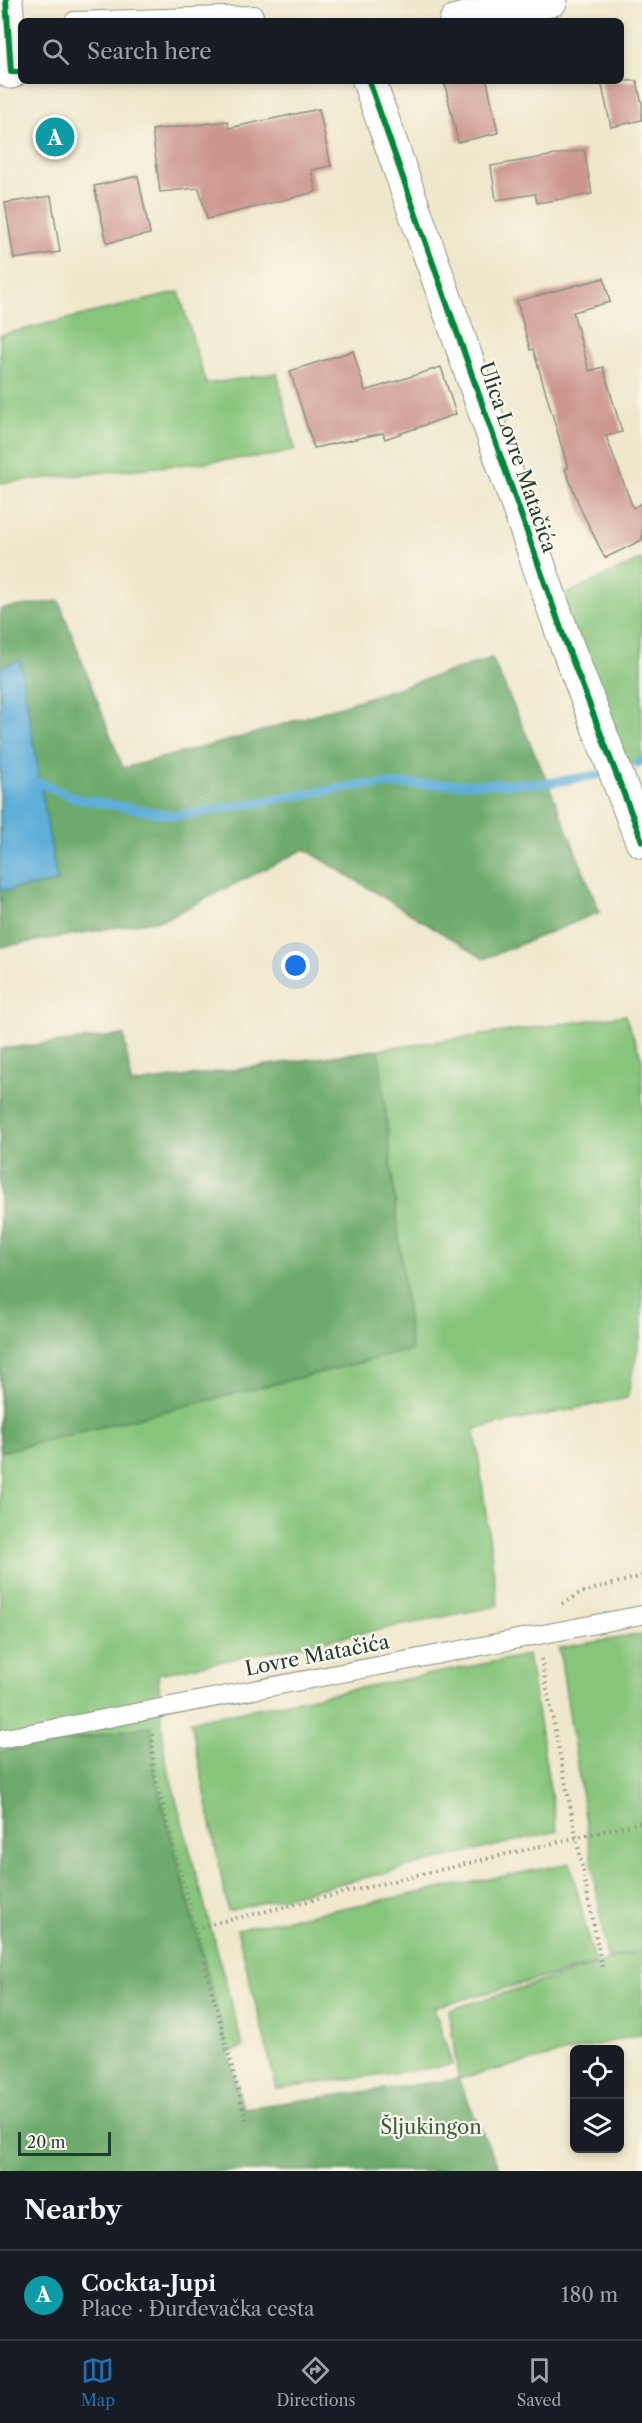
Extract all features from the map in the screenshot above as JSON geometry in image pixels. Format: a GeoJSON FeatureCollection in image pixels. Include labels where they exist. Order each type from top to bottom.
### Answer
{"type":"FeatureCollection","features":[{"type":"Feature","properties":{"kind":"main road"},"geometry":{"type":"LineString","coordinates":[[470,18],[551,0]]}},
{"type":"Feature","properties":{"kind":"main road"},"geometry":{"type":"LineString","coordinates":[[11,72],[12,15]]}},
{"type":"Feature","properties":{"kind":"main road","name":"Ulica Lovre Matačića"},"geometry":{"type":"LineString","coordinates":[[370,84],[567,646],[642,841]]}},
{"type":"Feature","properties":{"kind":"lane"},"geometry":{"type":"LineString","coordinates":[[235,0],[257,18]]}},
{"type":"Feature","properties":{"kind":"lane","name":"Lovre Matačića"},"geometry":{"type":"LineString","coordinates":[[0,1739],[642,1615]]}},
{"type":"Feature","properties":{"kind":"path"},"geometry":{"type":"LineString","coordinates":[[536,1635],[602,1967]]}},
{"type":"Feature","properties":{"kind":"path"},"geometry":{"type":"LineString","coordinates":[[150,1710],[154,1772],[246,2120]]}},
{"type":"Feature","properties":{"kind":"path"},"geometry":{"type":"LineString","coordinates":[[195,1928],[642,1822]]}},
{"type":"Feature","properties":{"kind":"green space"},"geometry":{"type":"Polygon","coordinates":[[[179,292],[206,384],[277,373],[295,450],[276,455],[0,483],[0,335],[179,292]]]}},
{"type":"Feature","properties":{"kind":"green space"},"geometry":{"type":"Polygon","coordinates":[[[642,559],[642,761],[617,769],[551,601],[642,559]]]}},
{"type":"Feature","properties":{"kind":"green space"},"geometry":{"type":"Polygon","coordinates":[[[59,601],[123,768],[246,736],[492,658],[548,783],[600,912],[484,959],[305,849],[165,919],[0,947],[0,609],[59,601]]]}},
{"type":"Feature","properties":{"kind":"green space"},"geometry":{"type":"Polygon","coordinates":[[[625,1015],[642,1059],[642,1329],[627,1398],[475,1429],[498,1606],[158,1674],[165,1758],[243,2047],[0,2146],[0,1049],[124,1035],[131,1084],[625,1015]]]}},
{"type":"Feature","properties":{"kind":"green space"},"geometry":{"type":"Polygon","coordinates":[[[124,1035],[131,1084],[379,1050],[411,1350],[0,1452],[0,1049],[124,1035]]]}},
{"type":"Feature","properties":{"kind":"green space"},"geometry":{"type":"Polygon","coordinates":[[[642,1634],[642,2034],[597,2045],[570,2045],[570,2052],[458,2079],[449,2010],[637,1952],[607,1959],[559,1648],[642,1634]]]}},
{"type":"Feature","properties":{"kind":"green space"},"geometry":{"type":"Polygon","coordinates":[[[528,1655],[557,1831],[228,1911],[191,1721],[528,1655]]]}},
{"type":"Feature","properties":{"kind":"green space","name":"Šljukingon"},"geometry":{"type":"Polygon","coordinates":[[[152,1726],[154,1772],[243,2108],[458,2079],[500,2171],[0,2171],[0,1752],[152,1726]]]}},
{"type":"Feature","properties":{"kind":"green space"},"geometry":{"type":"Polygon","coordinates":[[[570,1863],[595,1964],[434,2007],[452,2065],[277,2089],[237,1929],[570,1863]]]}},
{"type":"Feature","properties":{"kind":"water"},"geometry":{"type":"Polygon","coordinates":[[[20,661],[57,882],[0,891],[0,667],[20,661]]]}},
{"type":"Feature","properties":{"kind":"building"},"geometry":{"type":"Polygon","coordinates":[[[624,81],[637,81],[642,104],[642,120],[611,127],[602,84],[624,84],[624,81]]]}},
{"type":"Feature","properties":{"kind":"building"},"geometry":{"type":"Polygon","coordinates":[[[445,84],[488,84],[498,133],[458,142],[445,84]]]}},
{"type":"Feature","properties":{"kind":"building"},"geometry":{"type":"Polygon","coordinates":[[[319,109],[331,166],[311,170],[316,192],[207,219],[199,188],[160,192],[152,130],[228,121],[229,128],[319,109]]]}},
{"type":"Feature","properties":{"kind":"building"},"geometry":{"type":"Polygon","coordinates":[[[584,150],[592,194],[537,203],[535,194],[496,200],[491,166],[584,150]]]}},
{"type":"Feature","properties":{"kind":"building"},"geometry":{"type":"Polygon","coordinates":[[[138,176],[150,234],[107,243],[94,186],[138,176]]]}},
{"type":"Feature","properties":{"kind":"building"},"geometry":{"type":"Polygon","coordinates":[[[51,196],[60,252],[14,259],[5,203],[51,196]]]}},
{"type":"Feature","properties":{"kind":"building"},"geometry":{"type":"Polygon","coordinates":[[[604,278],[610,302],[573,312],[589,371],[603,367],[622,432],[606,436],[633,508],[642,503],[642,540],[605,558],[582,512],[565,469],[568,468],[533,349],[530,350],[517,301],[604,278]]]}},
{"type":"Feature","properties":{"kind":"building"},"geometry":{"type":"Polygon","coordinates":[[[353,351],[365,391],[441,367],[456,414],[385,439],[383,433],[314,448],[290,371],[353,351]]]}},
{"type":"Feature","properties":{"kind":"waterway"},"geometry":{"type":"LineString","coordinates":[[637,763],[642,761]]}},
{"type":"Feature","properties":{"kind":"waterway"},"geometry":{"type":"LineString","coordinates":[[30,779],[78,799],[177,816],[361,785],[548,783],[597,775]]}},
{"type":"Feature","properties":{"kind":"cycle path"},"geometry":{"type":"LineString","coordinates":[[6,0],[11,72],[18,72]]}},
{"type":"Feature","properties":{"kind":"cycle path"},"geometry":{"type":"LineString","coordinates":[[370,84],[567,646],[642,841]]}},
{"type":"Feature","properties":{"kind":"place","name":"Cockta-Jupi"},"geometry":{"type":"Point","coordinates":[55,137]}}]}
